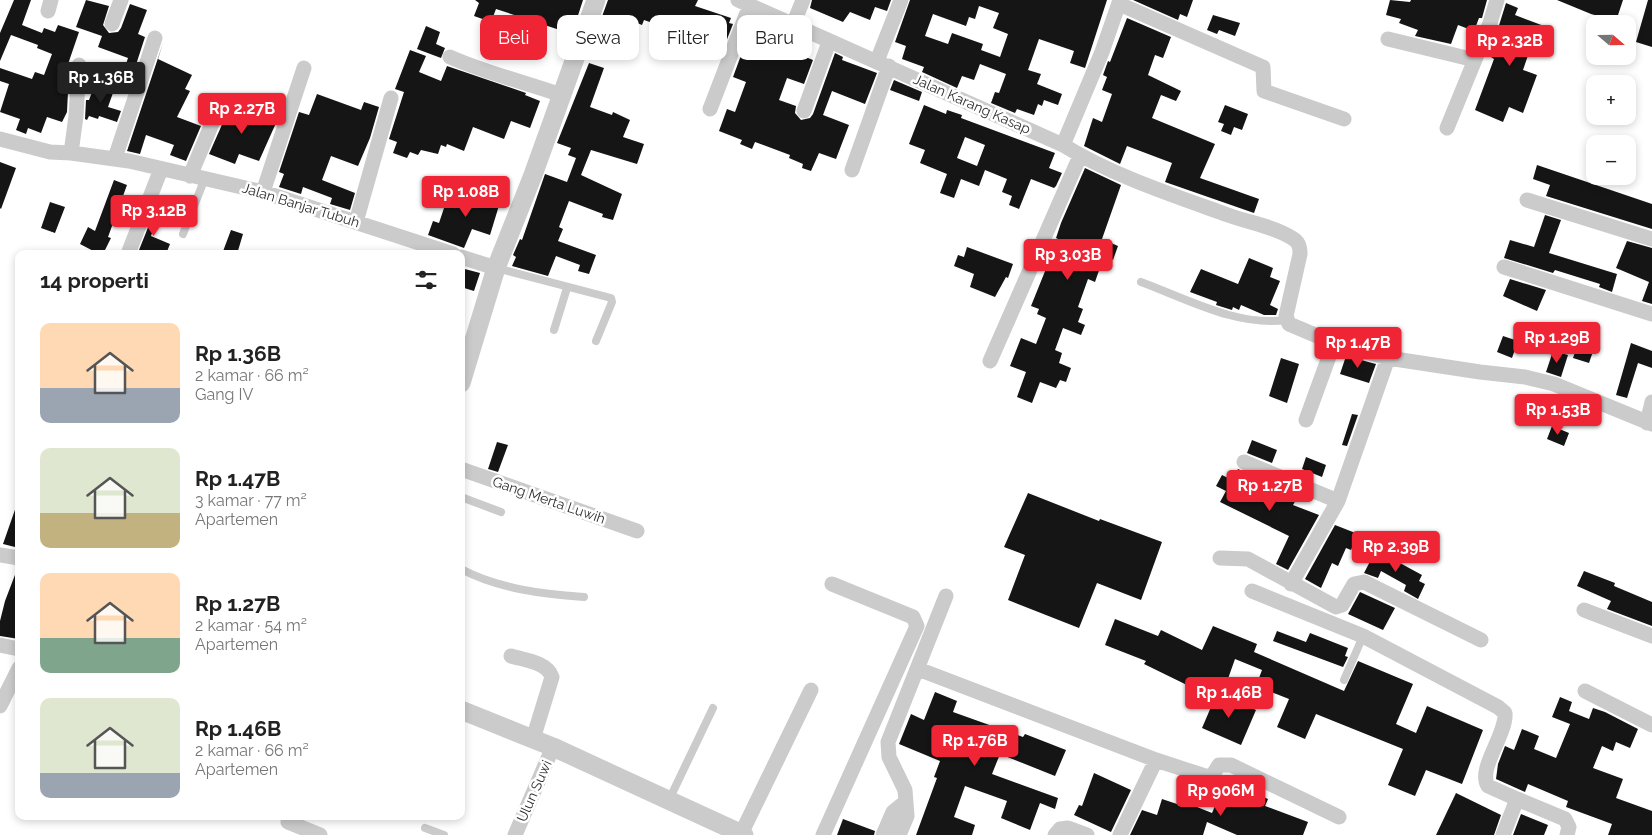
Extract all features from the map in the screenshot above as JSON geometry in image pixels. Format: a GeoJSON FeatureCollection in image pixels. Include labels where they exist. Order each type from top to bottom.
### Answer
{"type":"FeatureCollection","features":[{"type":"Feature","properties":{"kind":"street"},"geometry":{"type":"LineString","coordinates":[[112,24],[121,0]]}},
{"type":"Feature","properties":{"kind":"street"},"geometry":{"type":"LineString","coordinates":[[465,369],[496,268],[533,175],[596,0]]}},
{"type":"Feature","properties":{"kind":"street"},"geometry":{"type":"LineString","coordinates":[[797,15],[804,0]]}},
{"type":"Feature","properties":{"kind":"street"},"geometry":{"type":"LineString","coordinates":[[852,170],[901,0]]}},
{"type":"Feature","properties":{"kind":"street"},"geometry":{"type":"LineString","coordinates":[[1448,128],[1497,0]]}},
{"type":"Feature","properties":{"kind":"street"},"geometry":{"type":"LineString","coordinates":[[710,109],[744,2]]}},
{"type":"Feature","properties":{"kind":"street","name":"Jalan Karang Kasap"},"geometry":{"type":"LineString","coordinates":[[744,2],[772,15]]}},
{"type":"Feature","properties":{"kind":"street"},"geometry":{"type":"LineString","coordinates":[[1063,145],[1102,52],[1119,2],[1263,66],[1264,91],[1344,119]]}},
{"type":"Feature","properties":{"kind":"street","name":"Jalan Karang Kasap"},"geometry":{"type":"LineString","coordinates":[[812,34],[883,63],[1063,145],[1080,156],[1181,198],[1279,231],[1295,240],[1299,244],[1300,254],[1286,316],[1287,320]]}},
{"type":"Feature","properties":{"kind":"street"},"geometry":{"type":"LineString","coordinates":[[114,158],[155,38]]}},
{"type":"Feature","properties":{"kind":"street"},"geometry":{"type":"LineString","coordinates":[[1388,39],[1475,60]]}},
{"type":"Feature","properties":{"kind":"street"},"geometry":{"type":"LineString","coordinates":[[804,111],[829,42]]}},
{"type":"Feature","properties":{"kind":"street"},"geometry":{"type":"LineString","coordinates":[[450,57],[483,72],[514,79],[561,95]]}},
{"type":"Feature","properties":{"kind":"street"},"geometry":{"type":"LineString","coordinates":[[71,152],[76,116],[79,65]]}},
{"type":"Feature","properties":{"kind":"street"},"geometry":{"type":"LineString","coordinates":[[263,192],[304,68]]}},
{"type":"Feature","properties":{"kind":"street"},"geometry":{"type":"LineString","coordinates":[[356,222],[391,98]]}},
{"type":"Feature","properties":{"kind":"street"},"geometry":{"type":"LineString","coordinates":[[198,177],[219,107]]}},
{"type":"Feature","properties":{"kind":"street","name":"Jalan Banjar Tubuh"},"geometry":{"type":"LineString","coordinates":[[0,139],[33,149],[114,158],[263,192],[441,250]]}},
{"type":"Feature","properties":{"kind":"street"},"geometry":{"type":"LineString","coordinates":[[990,361],[1080,156]]}},
{"type":"Feature","properties":{"kind":"street"},"geometry":{"type":"LineString","coordinates":[[130,250],[161,169]]}},
{"type":"Feature","properties":{"kind":"street"},"geometry":{"type":"LineString","coordinates":[[1527,200],[1652,239]]}},
{"type":"Feature","properties":{"kind":"street"},"geometry":{"type":"LineString","coordinates":[[465,257],[496,268]]}},
{"type":"Feature","properties":{"kind":"street"},"geometry":{"type":"LineString","coordinates":[[1504,267],[1652,314]]}},
{"type":"Feature","properties":{"kind":"street"},"geometry":{"type":"LineString","coordinates":[[1287,320],[1289,324],[1334,343],[1388,358],[1480,372],[1525,376],[1554,384],[1649,423],[1652,402]]}},
{"type":"Feature","properties":{"kind":"street"},"geometry":{"type":"LineString","coordinates":[[1306,420],[1334,343]]}},
{"type":"Feature","properties":{"kind":"street"},"geometry":{"type":"LineString","coordinates":[[1291,584],[1338,501],[1388,358]]}},
{"type":"Feature","properties":{"kind":"street"},"geometry":{"type":"LineString","coordinates":[[1244,462],[1338,501]]}},
{"type":"Feature","properties":{"kind":"street","name":"Gang Merta Luwih"},"geometry":{"type":"LineString","coordinates":[[465,470],[636,531]]}},
{"type":"Feature","properties":{"kind":"street"},"geometry":{"type":"LineString","coordinates":[[0,555],[15,557]]}},
{"type":"Feature","properties":{"kind":"street"},"geometry":{"type":"LineString","coordinates":[[1220,558],[1248,559],[1291,584],[1339,607],[1354,584],[1364,582],[1481,640]]}},
{"type":"Feature","properties":{"kind":"street"},"geometry":{"type":"LineString","coordinates":[[823,835],[917,626],[913,617],[832,584]]}},
{"type":"Feature","properties":{"kind":"street"},"geometry":{"type":"LineString","coordinates":[[1252,591],[1363,636],[1498,707],[1505,713],[1505,723],[1485,779],[1488,786],[1565,819],[1569,823],[1567,835]]}},
{"type":"Feature","properties":{"kind":"street"},"geometry":{"type":"LineString","coordinates":[[899,835],[907,816],[903,784],[889,756],[888,742],[946,596]]}},
{"type":"Feature","properties":{"kind":"street"},"geometry":{"type":"LineString","coordinates":[[1584,610],[1652,636]]}},
{"type":"Feature","properties":{"kind":"street"},"geometry":{"type":"LineString","coordinates":[[0,645],[15,648]]}},
{"type":"Feature","properties":{"kind":"street"},"geometry":{"type":"LineString","coordinates":[[511,656],[543,666],[550,670],[552,677],[533,739]]}},
{"type":"Feature","properties":{"kind":"street"},"geometry":{"type":"LineString","coordinates":[[918,669],[1156,760],[1207,777],[1212,776],[1220,765],[1231,765],[1339,818]]}},
{"type":"Feature","properties":{"kind":"street"},"geometry":{"type":"LineString","coordinates":[[0,706],[15,676]]}},
{"type":"Feature","properties":{"kind":"street"},"geometry":{"type":"LineString","coordinates":[[465,712],[553,747],[669,800],[720,829],[743,834],[811,690]]}},
{"type":"Feature","properties":{"kind":"street"},"geometry":{"type":"LineString","coordinates":[[1585,691],[1652,725]]}},
{"type":"Feature","properties":{"kind":"street","name":"Ulun Suwi"},"geometry":{"type":"LineString","coordinates":[[515,835],[553,747]]}},
{"type":"Feature","properties":{"kind":"street"},"geometry":{"type":"LineString","coordinates":[[1120,835],[1156,760]]}},
{"type":"Feature","properties":{"kind":"street"},"geometry":{"type":"LineString","coordinates":[[1503,835],[1517,799]]}},
{"type":"Feature","properties":{"kind":"street"},"geometry":{"type":"LineString","coordinates":[[883,835],[893,812],[904,803]]}},
{"type":"Feature","properties":{"kind":"street"},"geometry":{"type":"LineString","coordinates":[[288,822],[320,835]]}},
{"type":"Feature","properties":{"kind":"street"},"geometry":{"type":"LineString","coordinates":[[1055,835],[1060,829],[1068,828],[1087,835]]}},
{"type":"Feature","properties":{"kind":"lane"},"geometry":{"type":"LineString","coordinates":[[182,234],[198,177]]}},
{"type":"Feature","properties":{"kind":"lane"},"geometry":{"type":"LineString","coordinates":[[496,268],[611,298],[612,302],[596,341]]}},
{"type":"Feature","properties":{"kind":"lane"},"geometry":{"type":"LineString","coordinates":[[1141,282],[1232,316],[1271,322],[1287,320]]}},
{"type":"Feature","properties":{"kind":"lane"},"geometry":{"type":"LineString","coordinates":[[554,330],[567,288]]}},
{"type":"Feature","properties":{"kind":"lane"},"geometry":{"type":"LineString","coordinates":[[465,498],[501,512]]}},
{"type":"Feature","properties":{"kind":"lane"},"geometry":{"type":"LineString","coordinates":[[465,571],[502,585],[538,594],[584,597]]}},
{"type":"Feature","properties":{"kind":"lane"},"geometry":{"type":"LineString","coordinates":[[1344,680],[1363,636]]}},
{"type":"Feature","properties":{"kind":"lane"},"geometry":{"type":"LineString","coordinates":[[669,800],[713,708]]}},
{"type":"Feature","properties":{"kind":"lane"},"geometry":{"type":"LineString","coordinates":[[425,828],[444,835]]}},
{"type":"Feature","properties":{"kind":"building"},"geometry":{"type":"Polygon","coordinates":[[[14,0],[31,0],[22,25],[42,33],[44,28],[55,32],[58,25],[79,32],[66,70],[69,71],[67,112],[62,122],[47,117],[41,133],[28,128],[26,134],[16,130],[20,119],[0,112],[9,84],[0,81],[0,68],[32,79],[35,72],[44,75],[52,54],[37,48],[38,45],[11,35],[0,61],[0,33],[14,0]]]}},
{"type":"Feature","properties":{"kind":"building"},"geometry":{"type":"Polygon","coordinates":[[[86,0],[109,6],[103,25],[109,33],[118,32],[121,28],[130,4],[147,10],[138,34],[145,37],[133,74],[124,70],[128,58],[98,47],[102,36],[76,27],[86,0]]]}},
{"type":"Feature","properties":{"kind":"building"},"geometry":{"type":"Polygon","coordinates":[[[475,0],[583,0],[578,15],[557,15],[557,29],[547,26],[547,15],[514,15],[496,9],[494,15],[480,15],[480,18],[474,16],[479,3],[475,0]]]}},
{"type":"Feature","properties":{"kind":"building"},"geometry":{"type":"Polygon","coordinates":[[[608,0],[698,0],[695,6],[722,15],[649,15],[649,22],[644,20],[642,25],[639,24],[639,15],[603,15],[608,0]]]}},
{"type":"Feature","properties":{"kind":"building"},"geometry":{"type":"Polygon","coordinates":[[[812,0],[891,0],[887,11],[875,7],[870,20],[850,12],[843,22],[810,8],[812,0]]]}},
{"type":"Feature","properties":{"kind":"building"},"geometry":{"type":"Polygon","coordinates":[[[910,0],[1107,0],[1085,68],[1070,63],[1074,51],[1039,39],[1028,70],[1041,74],[1037,84],[1062,94],[1058,105],[1044,100],[1042,106],[1038,104],[1034,115],[1017,109],[1015,113],[991,103],[995,92],[999,93],[1006,74],[980,64],[974,80],[962,76],[957,88],[922,72],[924,67],[902,59],[906,46],[895,42],[910,0]],[[979,6],[975,19],[969,17],[966,26],[933,14],[925,36],[948,44],[952,33],[983,44],[981,50],[1000,57],[1008,34],[993,28],[999,13],[979,6]]]}},
{"type":"Feature","properties":{"kind":"building"},"geometry":{"type":"Polygon","coordinates":[[[1133,0],[1193,0],[1187,17],[1180,14],[1178,20],[1133,0]]]}},
{"type":"Feature","properties":{"kind":"building"},"geometry":{"type":"Polygon","coordinates":[[[1390,0],[1410,2],[1411,0],[1487,0],[1482,18],[1479,18],[1474,31],[1458,25],[1451,44],[1415,36],[1418,30],[1399,23],[1401,19],[1386,15],[1390,0]]]}},
{"type":"Feature","properties":{"kind":"building"},"geometry":{"type":"Polygon","coordinates":[[[1557,0],[1623,0],[1618,15],[1591,14],[1557,0]]]}},
{"type":"Feature","properties":{"kind":"building"},"geometry":{"type":"Polygon","coordinates":[[[1648,0],[1652,0],[1652,47],[1636,42],[1648,0]]]}},
{"type":"Feature","properties":{"kind":"building"},"geometry":{"type":"Polygon","coordinates":[[[1506,3],[1518,8],[1515,15],[1544,26],[1539,40],[1534,38],[1523,70],[1537,75],[1523,113],[1509,107],[1503,122],[1475,110],[1494,59],[1491,57],[1499,36],[1496,35],[1506,3]]]}},
{"type":"Feature","properties":{"kind":"building"},"geometry":{"type":"Polygon","coordinates":[[[1213,15],[1240,23],[1235,36],[1219,30],[1217,34],[1207,30],[1213,15]]]}},
{"type":"Feature","properties":{"kind":"building"},"geometry":{"type":"Polygon","coordinates":[[[727,17],[731,18],[729,23],[733,24],[727,39],[727,17]]]}},
{"type":"Feature","properties":{"kind":"building"},"geometry":{"type":"Polygon","coordinates":[[[1127,18],[1171,37],[1163,58],[1155,55],[1148,75],[1181,91],[1176,101],[1161,95],[1152,118],[1215,144],[1200,178],[1259,199],[1254,213],[1165,182],[1172,163],[1127,146],[1120,164],[1084,146],[1093,118],[1102,122],[1112,94],[1102,90],[1107,77],[1103,75],[1127,18]]]}},
{"type":"Feature","properties":{"kind":"building"},"geometry":{"type":"Polygon","coordinates":[[[426,26],[440,32],[436,44],[445,48],[441,58],[417,49],[426,26]]]}},
{"type":"Feature","properties":{"kind":"building"},"geometry":{"type":"Polygon","coordinates":[[[163,43],[158,59],[192,75],[185,89],[190,91],[177,117],[201,126],[186,161],[170,155],[174,145],[146,135],[140,154],[127,151],[163,43]]]}},
{"type":"Feature","properties":{"kind":"building"},"geometry":{"type":"Polygon","coordinates":[[[410,50],[426,56],[419,72],[441,81],[447,66],[526,93],[525,95],[540,101],[530,128],[511,121],[504,139],[473,127],[464,151],[447,144],[446,147],[441,145],[438,154],[421,150],[418,155],[410,152],[407,158],[393,153],[397,142],[389,139],[404,92],[395,89],[410,50]]]}},
{"type":"Feature","properties":{"kind":"building"},"geometry":{"type":"Polygon","coordinates":[[[835,53],[843,57],[842,60],[877,73],[865,104],[832,91],[823,115],[849,125],[836,159],[819,153],[811,171],[802,168],[803,164],[789,158],[790,155],[755,142],[752,149],[740,144],[742,140],[719,131],[727,109],[735,112],[746,82],[733,77],[739,60],[813,60],[804,84],[787,78],[779,100],[796,106],[795,113],[801,120],[810,118],[813,114],[835,53]]]}},
{"type":"Feature","properties":{"kind":"building"},"geometry":{"type":"Polygon","coordinates":[[[589,63],[604,68],[590,107],[612,115],[613,112],[630,120],[623,137],[644,144],[637,164],[591,150],[581,175],[622,194],[613,220],[602,217],[603,214],[569,201],[559,227],[563,229],[558,241],[596,255],[589,274],[578,271],[580,265],[556,256],[548,276],[512,266],[516,257],[513,255],[520,239],[522,240],[545,174],[567,182],[576,158],[568,155],[571,148],[557,143],[589,63]]]}},
{"type":"Feature","properties":{"kind":"building"},"geometry":{"type":"Polygon","coordinates":[[[894,80],[922,92],[919,101],[890,90],[894,80]]]}},
{"type":"Feature","properties":{"kind":"building"},"geometry":{"type":"Polygon","coordinates":[[[95,84],[114,90],[108,107],[121,111],[117,122],[99,116],[98,119],[89,116],[87,120],[85,119],[86,100],[89,100],[95,84]]]}},
{"type":"Feature","properties":{"kind":"building"},"geometry":{"type":"Polygon","coordinates":[[[317,94],[361,110],[364,102],[379,107],[370,138],[358,166],[331,156],[322,180],[355,193],[350,210],[330,204],[332,198],[303,187],[301,194],[279,187],[284,174],[279,172],[299,112],[309,115],[317,94]]]}},
{"type":"Feature","properties":{"kind":"building"},"geometry":{"type":"Polygon","coordinates":[[[229,98],[240,102],[238,108],[276,123],[259,161],[239,154],[235,164],[209,154],[228,111],[229,98]]]}},
{"type":"Feature","properties":{"kind":"building"},"geometry":{"type":"Polygon","coordinates":[[[924,105],[946,114],[947,110],[962,115],[961,118],[1055,153],[1049,168],[1062,173],[1054,188],[1031,179],[1019,209],[1009,205],[1012,196],[1002,192],[1007,179],[985,170],[979,186],[961,179],[954,198],[940,193],[947,174],[920,163],[925,150],[909,144],[924,105]],[[965,137],[957,158],[977,166],[985,145],[965,137]]]}},
{"type":"Feature","properties":{"kind":"building"},"geometry":{"type":"Polygon","coordinates":[[[1225,105],[1248,114],[1242,130],[1234,127],[1231,135],[1221,131],[1224,124],[1218,122],[1225,105]]]}},
{"type":"Feature","properties":{"kind":"building"},"geometry":{"type":"Polygon","coordinates":[[[0,162],[16,168],[1,209],[0,208],[0,162]]]}},
{"type":"Feature","properties":{"kind":"building"},"geometry":{"type":"Polygon","coordinates":[[[1537,165],[1586,182],[1586,185],[1596,185],[1652,204],[1652,229],[1546,196],[1550,185],[1533,179],[1537,165]]]}},
{"type":"Feature","properties":{"kind":"building"},"geometry":{"type":"Polygon","coordinates":[[[1085,168],[1121,185],[1102,239],[1118,246],[1113,260],[1104,256],[1095,282],[1088,279],[1078,307],[1083,309],[1078,322],[1085,325],[1081,335],[1063,328],[1055,350],[1062,353],[1059,363],[1071,368],[1066,382],[1060,380],[1056,388],[1040,382],[1032,403],[1017,397],[1026,372],[1010,366],[1021,338],[1036,344],[1046,318],[1037,314],[1039,309],[1031,306],[1058,239],[1056,238],[1061,223],[1085,168]]]}},
{"type":"Feature","properties":{"kind":"building"},"geometry":{"type":"Polygon","coordinates":[[[114,180],[127,185],[108,237],[111,238],[105,250],[91,250],[80,244],[88,227],[95,231],[114,180]]]}},
{"type":"Feature","properties":{"kind":"building"},"geometry":{"type":"Polygon","coordinates":[[[469,190],[501,199],[490,235],[472,229],[464,248],[428,235],[433,221],[439,223],[445,205],[456,208],[462,193],[467,194],[469,190]]]}},
{"type":"Feature","properties":{"kind":"building"},"geometry":{"type":"Polygon","coordinates":[[[159,200],[164,202],[151,236],[170,244],[168,250],[139,250],[159,200]]]}},
{"type":"Feature","properties":{"kind":"building"},"geometry":{"type":"Polygon","coordinates":[[[50,202],[65,207],[55,233],[41,228],[50,202]]]}},
{"type":"Feature","properties":{"kind":"building"},"geometry":{"type":"Polygon","coordinates":[[[1545,215],[1561,220],[1549,253],[1617,274],[1612,292],[1599,287],[1600,284],[1555,270],[1553,273],[1504,258],[1510,240],[1534,247],[1545,215]]]}},
{"type":"Feature","properties":{"kind":"building"},"geometry":{"type":"Polygon","coordinates":[[[231,230],[243,234],[238,250],[224,250],[231,230]]]}},
{"type":"Feature","properties":{"kind":"building"},"geometry":{"type":"Polygon","coordinates":[[[1627,241],[1652,248],[1652,304],[1642,301],[1649,282],[1616,268],[1627,241]]]}},
{"type":"Feature","properties":{"kind":"building"},"geometry":{"type":"Polygon","coordinates":[[[967,247],[1013,264],[1008,278],[1006,277],[995,297],[970,287],[974,274],[954,266],[958,255],[964,257],[967,247]]]}},
{"type":"Feature","properties":{"kind":"building"},"geometry":{"type":"Polygon","coordinates":[[[1249,258],[1273,268],[1270,277],[1280,281],[1270,305],[1278,309],[1276,315],[1264,315],[1241,305],[1239,310],[1233,307],[1232,310],[1216,305],[1217,302],[1190,292],[1201,269],[1238,284],[1249,258]]]}},
{"type":"Feature","properties":{"kind":"building"},"geometry":{"type":"Polygon","coordinates":[[[465,269],[480,273],[474,291],[465,288],[465,269]]]}},
{"type":"Feature","properties":{"kind":"building"},"geometry":{"type":"Polygon","coordinates":[[[1510,279],[1546,290],[1537,311],[1503,296],[1510,279]]]}},
{"type":"Feature","properties":{"kind":"building"},"geometry":{"type":"Polygon","coordinates":[[[1530,323],[1554,330],[1550,346],[1525,339],[1530,323]]]}},
{"type":"Feature","properties":{"kind":"building"},"geometry":{"type":"Polygon","coordinates":[[[1582,332],[1598,337],[1589,363],[1573,358],[1582,332]]]}},
{"type":"Feature","properties":{"kind":"building"},"geometry":{"type":"Polygon","coordinates":[[[1503,336],[1518,341],[1512,358],[1497,352],[1503,336]]]}},
{"type":"Feature","properties":{"kind":"building"},"geometry":{"type":"Polygon","coordinates":[[[1631,343],[1652,351],[1652,368],[1638,363],[1627,398],[1616,395],[1631,343]]]}},
{"type":"Feature","properties":{"kind":"building"},"geometry":{"type":"Polygon","coordinates":[[[1553,351],[1568,355],[1561,377],[1546,372],[1553,351]]]}},
{"type":"Feature","properties":{"kind":"building"},"geometry":{"type":"Polygon","coordinates":[[[1346,356],[1376,364],[1369,383],[1340,374],[1346,356]]]}},
{"type":"Feature","properties":{"kind":"building"},"geometry":{"type":"Polygon","coordinates":[[[1281,358],[1299,364],[1287,403],[1269,396],[1281,358]]]}},
{"type":"Feature","properties":{"kind":"building"},"geometry":{"type":"Polygon","coordinates":[[[1352,414],[1358,415],[1347,446],[1342,445],[1352,414]]]}},
{"type":"Feature","properties":{"kind":"building"},"geometry":{"type":"Polygon","coordinates":[[[1552,426],[1569,433],[1564,446],[1547,439],[1552,426]]]}},
{"type":"Feature","properties":{"kind":"building"},"geometry":{"type":"Polygon","coordinates":[[[1252,440],[1277,450],[1272,463],[1247,453],[1252,440]]]}},
{"type":"Feature","properties":{"kind":"building"},"geometry":{"type":"Polygon","coordinates":[[[497,442],[508,445],[498,472],[488,469],[497,442]]]}},
{"type":"Feature","properties":{"kind":"building"},"geometry":{"type":"Polygon","coordinates":[[[1306,457],[1326,465],[1322,477],[1302,469],[1306,457]]]}},
{"type":"Feature","properties":{"kind":"building"},"geometry":{"type":"Polygon","coordinates":[[[1238,469],[1262,480],[1256,489],[1280,500],[1286,490],[1299,495],[1293,505],[1319,515],[1288,570],[1276,564],[1289,536],[1220,502],[1226,491],[1216,486],[1222,475],[1232,480],[1238,469]]]}},
{"type":"Feature","properties":{"kind":"building"},"geometry":{"type":"Polygon","coordinates":[[[1028,493],[1099,521],[1100,519],[1162,542],[1141,600],[1097,583],[1079,628],[1008,600],[1025,555],[1004,547],[1028,493]]]}},
{"type":"Feature","properties":{"kind":"building"},"geometry":{"type":"Polygon","coordinates":[[[15,510],[15,547],[3,544],[15,510]]]}},
{"type":"Feature","properties":{"kind":"building"},"geometry":{"type":"Polygon","coordinates":[[[1335,525],[1358,534],[1351,550],[1346,548],[1338,566],[1332,563],[1321,588],[1305,579],[1335,525]]]}},
{"type":"Feature","properties":{"kind":"building"},"geometry":{"type":"Polygon","coordinates":[[[1376,550],[1422,575],[1419,581],[1425,584],[1418,599],[1404,591],[1406,585],[1381,571],[1378,578],[1364,573],[1376,550]]]}},
{"type":"Feature","properties":{"kind":"building"},"geometry":{"type":"Polygon","coordinates":[[[1584,571],[1615,583],[1614,586],[1652,602],[1652,626],[1607,609],[1611,601],[1577,586],[1584,571]]]}},
{"type":"Feature","properties":{"kind":"building"},"geometry":{"type":"Polygon","coordinates":[[[15,575],[15,638],[0,636],[0,621],[15,575]]]}},
{"type":"Feature","properties":{"kind":"building"},"geometry":{"type":"Polygon","coordinates":[[[1360,592],[1395,608],[1383,630],[1348,614],[1360,592]]]}},
{"type":"Feature","properties":{"kind":"building"},"geometry":{"type":"Polygon","coordinates":[[[1115,619],[1158,636],[1161,630],[1202,650],[1213,626],[1257,644],[1254,652],[1344,691],[1358,661],[1413,684],[1396,724],[1416,733],[1427,706],[1483,730],[1462,784],[1426,770],[1415,796],[1388,785],[1403,749],[1316,714],[1305,739],[1277,727],[1289,699],[1256,686],[1262,670],[1235,659],[1224,690],[1195,679],[1191,687],[1144,664],[1146,661],[1105,645],[1115,619]]]}},
{"type":"Feature","properties":{"kind":"building"},"geometry":{"type":"Polygon","coordinates":[[[1277,631],[1306,642],[1310,633],[1348,648],[1345,656],[1348,657],[1343,667],[1273,641],[1277,631]]]}},
{"type":"Feature","properties":{"kind":"building"},"geometry":{"type":"Polygon","coordinates":[[[935,692],[957,701],[953,712],[1023,737],[1025,734],[1066,750],[1055,776],[1000,754],[992,774],[1058,798],[1055,809],[1040,803],[1030,830],[1001,818],[1007,801],[965,786],[954,817],[975,825],[972,835],[916,835],[937,778],[934,777],[940,761],[899,744],[911,714],[924,720],[935,692]]]}},
{"type":"Feature","properties":{"kind":"building"},"geometry":{"type":"Polygon","coordinates":[[[1217,693],[1256,710],[1241,745],[1202,728],[1217,693]]]}},
{"type":"Feature","properties":{"kind":"building"},"geometry":{"type":"Polygon","coordinates":[[[1560,697],[1572,702],[1569,711],[1589,719],[1593,708],[1638,729],[1630,748],[1616,742],[1613,751],[1602,746],[1593,768],[1623,779],[1616,798],[1652,811],[1652,835],[1608,835],[1612,824],[1566,807],[1568,801],[1528,784],[1525,792],[1496,779],[1498,764],[1505,746],[1514,750],[1522,729],[1539,736],[1534,749],[1556,758],[1570,724],[1552,717],[1560,697]]]}},
{"type":"Feature","properties":{"kind":"building"},"geometry":{"type":"Polygon","coordinates":[[[1094,773],[1131,790],[1111,832],[1074,815],[1079,805],[1082,806],[1094,773]]]}},
{"type":"Feature","properties":{"kind":"building"},"geometry":{"type":"Polygon","coordinates":[[[1226,781],[1268,799],[1265,806],[1308,822],[1303,835],[1237,835],[1207,822],[1203,835],[1130,835],[1142,810],[1157,815],[1162,799],[1186,807],[1187,803],[1212,813],[1226,781]]]}},
{"type":"Feature","properties":{"kind":"building"},"geometry":{"type":"Polygon","coordinates":[[[1456,793],[1501,815],[1494,835],[1436,835],[1456,793]]]}},
{"type":"Feature","properties":{"kind":"building"},"geometry":{"type":"Polygon","coordinates":[[[1521,814],[1548,825],[1544,835],[1513,835],[1521,814]]]}},
{"type":"Feature","properties":{"kind":"building"},"geometry":{"type":"Polygon","coordinates":[[[843,819],[875,831],[874,835],[837,835],[843,819]]]}}]}
